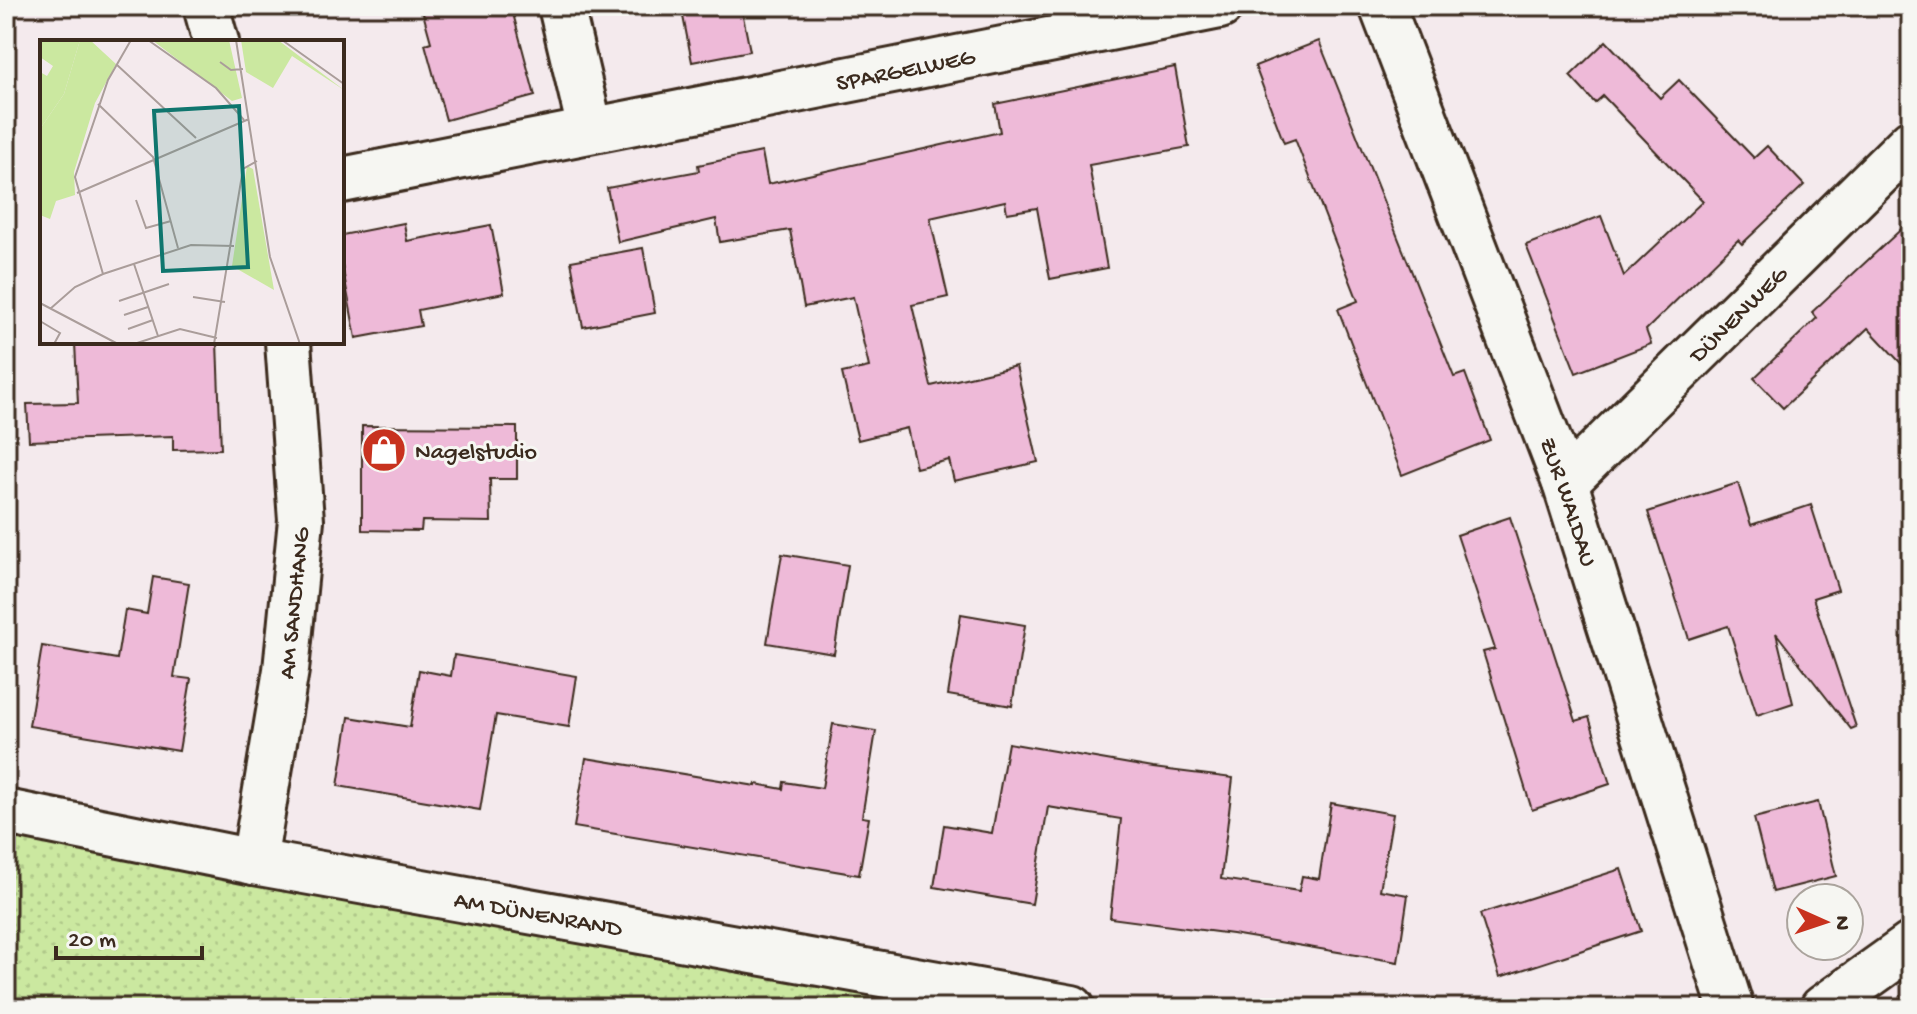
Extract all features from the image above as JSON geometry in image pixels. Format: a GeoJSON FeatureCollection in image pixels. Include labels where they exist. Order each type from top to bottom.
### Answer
{"type":"FeatureCollection","features":[{"type":"Feature","properties":{"kind":"street"},"geometry":{"type":"LineString","coordinates":[[206,6],[215,40]]}},
{"type":"Feature","properties":{"kind":"street"},"geometry":{"type":"LineString","coordinates":[[561,6],[590,129]]}},
{"type":"Feature","properties":{"kind":"street","name":"SPARGELWEG"},"geometry":{"type":"LineString","coordinates":[[344,180],[1220,6]]}},
{"type":"Feature","properties":{"kind":"street","name":"ZUR WALDAU"},"geometry":{"type":"LineString","coordinates":[[1382,6],[1565,483],[1731,1008]]}},
{"type":"Feature","properties":{"kind":"street","name":"DÜNENWEG"},"geometry":{"type":"LineString","coordinates":[[1565,483],[1911,142]]}},
{"type":"Feature","properties":{"kind":"street","name":"AM SANDHANG"},"geometry":{"type":"LineString","coordinates":[[254,862],[286,670],[301,520],[288,344]]}},
{"type":"Feature","properties":{"kind":"street","name":"AM DÜNENRAND"},"geometry":{"type":"LineString","coordinates":[[6,812],[254,862],[1072,1008]]}},
{"type":"Feature","properties":{"kind":"street"},"geometry":{"type":"LineString","coordinates":[[1823,1008],[1911,945]]}},
{"type":"Feature","properties":{"kind":"green space"},"geometry":{"type":"Polygon","coordinates":[[[21,834],[978,1008],[6,1008],[6,856],[21,834]]]}},
{"type":"Feature","properties":{"kind":"building"},"geometry":{"type":"Polygon","coordinates":[[[421,6],[511,6],[535,96],[446,120],[425,44],[431,42],[421,6]]]}},
{"type":"Feature","properties":{"kind":"building"},"geometry":{"type":"Polygon","coordinates":[[[681,6],[741,6],[750,51],[692,62],[681,6]]]}},
{"type":"Feature","properties":{"kind":"building"},"geometry":{"type":"Polygon","coordinates":[[[1319,41],[1454,377],[1465,373],[1490,440],[1402,475],[1338,309],[1358,301],[1295,139],[1284,143],[1255,66],[1319,41]]]}},
{"type":"Feature","properties":{"kind":"building"},"geometry":{"type":"Polygon","coordinates":[[[1606,41],[1660,98],[1679,80],[1754,158],[1767,146],[1804,185],[1742,244],[1738,240],[1646,330],[1651,344],[1576,373],[1526,245],[1601,216],[1624,276],[1703,201],[1603,96],[1595,103],[1570,76],[1606,41]]]}},
{"type":"Feature","properties":{"kind":"building"},"geometry":{"type":"Polygon","coordinates":[[[1175,67],[1189,147],[1089,165],[1107,268],[1050,279],[1037,208],[1007,213],[1005,201],[930,218],[948,297],[912,305],[931,386],[1016,366],[1038,462],[954,481],[949,460],[916,468],[907,428],[858,440],[842,373],[869,367],[853,297],[804,307],[790,230],[720,242],[716,219],[618,242],[607,188],[699,171],[698,165],[762,152],[768,184],[1000,132],[995,104],[1175,67]]]}},
{"type":"Feature","properties":{"kind":"building"},"geometry":{"type":"Polygon","coordinates":[[[1911,220],[1911,374],[1868,328],[1783,408],[1754,378],[1817,318],[1812,312],[1911,220]]]}},
{"type":"Feature","properties":{"kind":"building"},"geometry":{"type":"Polygon","coordinates":[[[404,223],[407,241],[491,225],[504,293],[418,310],[421,326],[356,338],[344,275],[344,235],[404,223]]]}},
{"type":"Feature","properties":{"kind":"building"},"geometry":{"type":"Polygon","coordinates":[[[643,248],[655,313],[583,327],[571,261],[643,248]]]}},
{"type":"Feature","properties":{"kind":"building"},"geometry":{"type":"Polygon","coordinates":[[[75,344],[217,344],[221,449],[173,450],[173,436],[29,441],[27,404],[78,403],[75,344]]]}},
{"type":"Feature","properties":{"kind":"building"},"geometry":{"type":"Polygon","coordinates":[[[362,426],[517,427],[517,479],[490,479],[491,522],[422,521],[421,531],[362,530],[362,426]]]}},
{"type":"Feature","properties":{"kind":"building"},"geometry":{"type":"Polygon","coordinates":[[[1738,483],[1751,525],[1811,505],[1838,590],[1813,598],[1856,727],[1851,729],[1776,633],[1793,703],[1757,715],[1728,626],[1689,639],[1648,512],[1738,483]]]}},
{"type":"Feature","properties":{"kind":"building"},"geometry":{"type":"Polygon","coordinates":[[[1510,517],[1576,721],[1589,717],[1610,784],[1532,810],[1483,652],[1495,649],[1457,535],[1510,517]]]}},
{"type":"Feature","properties":{"kind":"building"},"geometry":{"type":"Polygon","coordinates":[[[782,554],[848,565],[834,654],[767,643],[782,554]]]}},
{"type":"Feature","properties":{"kind":"building"},"geometry":{"type":"Polygon","coordinates":[[[153,577],[189,583],[174,677],[191,679],[179,751],[29,726],[42,646],[117,659],[125,610],[147,614],[153,577]]]}},
{"type":"Feature","properties":{"kind":"building"},"geometry":{"type":"Polygon","coordinates":[[[961,614],[1025,625],[1012,706],[948,695],[961,614]]]}},
{"type":"Feature","properties":{"kind":"building"},"geometry":{"type":"Polygon","coordinates":[[[454,655],[577,676],[569,727],[496,715],[480,810],[338,786],[349,717],[410,727],[419,670],[451,676],[454,655]]]}},
{"type":"Feature","properties":{"kind":"building"},"geometry":{"type":"Polygon","coordinates":[[[833,724],[876,731],[862,817],[869,818],[859,875],[574,827],[586,758],[756,786],[783,789],[784,782],[822,788],[833,724]]]}},
{"type":"Feature","properties":{"kind":"building"},"geometry":{"type":"Polygon","coordinates":[[[1008,743],[1153,768],[1233,778],[1221,879],[1299,891],[1302,876],[1319,879],[1331,803],[1393,814],[1380,890],[1408,895],[1398,962],[1232,934],[1110,918],[1121,819],[1048,807],[1032,904],[934,887],[944,825],[992,833],[1008,743]]]}},
{"type":"Feature","properties":{"kind":"building"},"geometry":{"type":"Polygon","coordinates":[[[1818,802],[1836,876],[1812,882],[1785,882],[1785,889],[1773,892],[1754,818],[1818,802]]]}},
{"type":"Feature","properties":{"kind":"building"},"geometry":{"type":"Polygon","coordinates":[[[1621,869],[1641,931],[1500,977],[1480,914],[1621,869]]]}},
{"type":"Feature","properties":{"kind":"place","name":"Nagelstudio"},"geometry":{"type":"Point","coordinates":[384,450]}}]}
